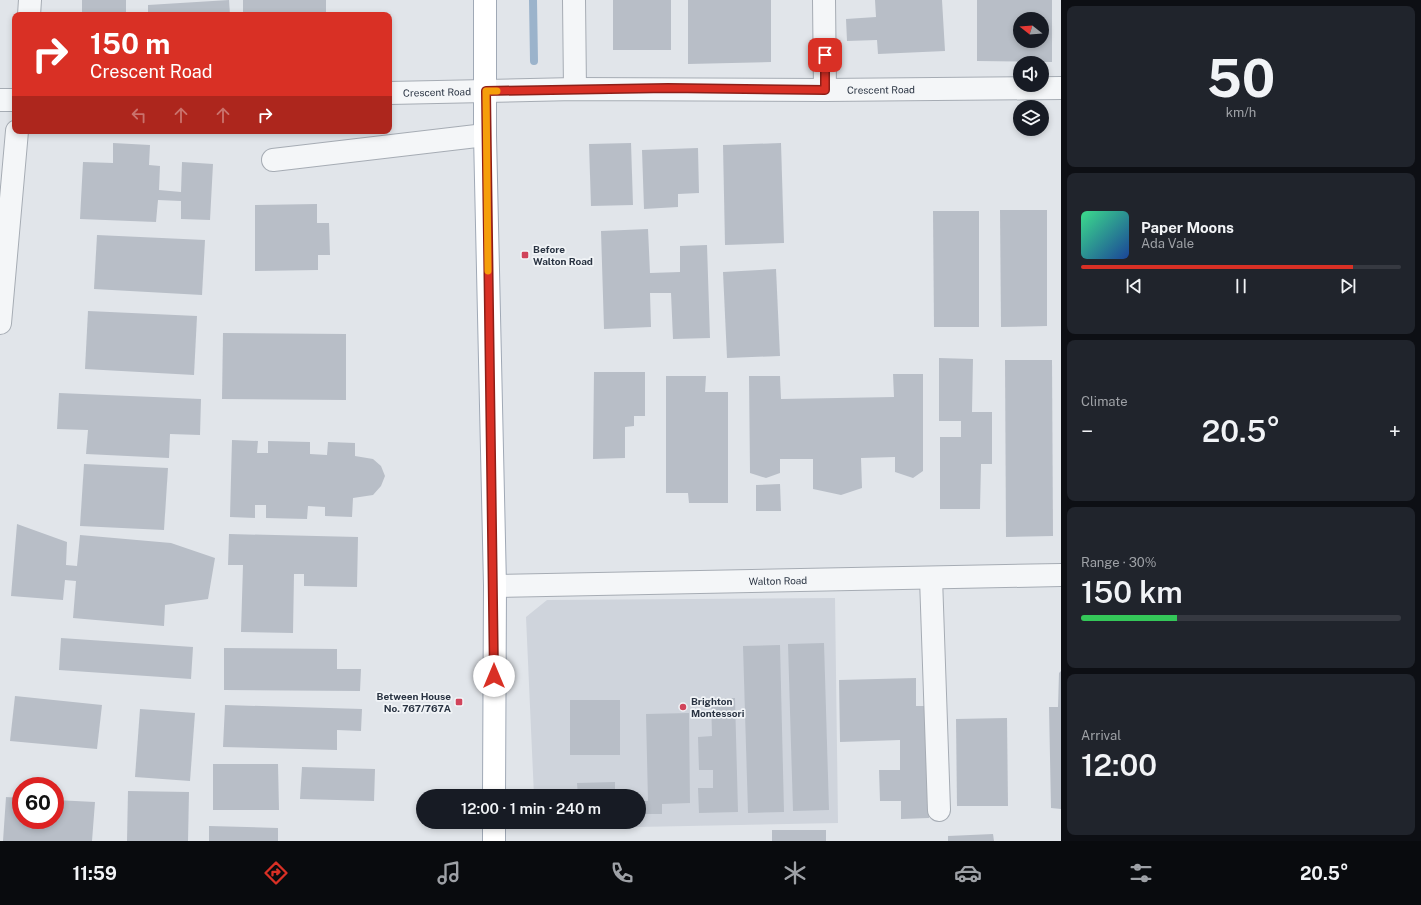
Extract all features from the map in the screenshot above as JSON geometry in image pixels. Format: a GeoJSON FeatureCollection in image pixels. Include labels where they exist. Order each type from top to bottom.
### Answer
{"type":"FeatureCollection","features":[{"type":"Feature","properties":{"kind":"main road"},"geometry":{"type":"LineString","coordinates":[[485,0],[485,136],[494,586],[494,789]]}},
{"type":"Feature","properties":{"kind":"main road"},"geometry":{"type":"LineString","coordinates":[[494,829],[494,841]]}},
{"type":"Feature","properties":{"kind":"street"},"geometry":{"type":"LineString","coordinates":[[29,12],[30,0]]}},
{"type":"Feature","properties":{"kind":"street"},"geometry":{"type":"LineString","coordinates":[[574,0],[575,89]]}},
{"type":"Feature","properties":{"kind":"street"},"geometry":{"type":"LineString","coordinates":[[824,0],[825,90]]}},
{"type":"Feature","properties":{"kind":"street","name":"Crescent Road"},"geometry":{"type":"LineString","coordinates":[[392,93],[575,89],[825,90],[1061,88]]}},
{"type":"Feature","properties":{"kind":"street"},"geometry":{"type":"LineString","coordinates":[[0,100],[12,100]]}},
{"type":"Feature","properties":{"kind":"street"},"geometry":{"type":"LineString","coordinates":[[0,323],[18,134]]}},
{"type":"Feature","properties":{"kind":"street"},"geometry":{"type":"LineString","coordinates":[[273,160],[485,136]]}},
{"type":"Feature","properties":{"kind":"street","name":"Walton Road"},"geometry":{"type":"LineString","coordinates":[[494,586],[1061,575]]}},
{"type":"Feature","properties":{"kind":"street"},"geometry":{"type":"LineString","coordinates":[[931,578],[938,810]]}},
{"type":"Feature","properties":{"kind":"shaded area","name":"Brighton Montessori"},"geometry":{"type":"Polygon","coordinates":[[[835,598],[838,823],[646,827],[646,789],[534,789],[526,617],[547,600],[835,598]]]}},
{"type":"Feature","properties":{"kind":"building"},"geometry":{"type":"Polygon","coordinates":[[[82,0],[126,0],[126,12],[82,12],[82,0]]]}},
{"type":"Feature","properties":{"kind":"building"},"geometry":{"type":"Polygon","coordinates":[[[229,0],[230,12],[148,12],[148,5],[229,0]]]}},
{"type":"Feature","properties":{"kind":"building"},"geometry":{"type":"Polygon","coordinates":[[[243,0],[326,0],[326,12],[243,12],[243,0]]]}},
{"type":"Feature","properties":{"kind":"building"},"geometry":{"type":"Polygon","coordinates":[[[613,0],[671,0],[671,50],[613,50],[613,0]]]}},
{"type":"Feature","properties":{"kind":"building"},"geometry":{"type":"Polygon","coordinates":[[[688,0],[771,0],[771,62],[688,64],[688,0]]]}},
{"type":"Feature","properties":{"kind":"building"},"geometry":{"type":"Polygon","coordinates":[[[875,0],[942,0],[945,51],[878,54],[877,40],[847,41],[846,19],[876,17],[875,0]]]}},
{"type":"Feature","properties":{"kind":"building"},"geometry":{"type":"Polygon","coordinates":[[[977,0],[1052,0],[1052,62],[1049,62],[1049,56],[1013,56],[1013,61],[977,61],[977,0]]]}},
{"type":"Feature","properties":{"kind":"building"},"geometry":{"type":"Polygon","coordinates":[[[113,143],[150,145],[149,165],[160,166],[159,190],[181,192],[182,162],[213,164],[210,220],[181,219],[181,201],[158,200],[156,222],[80,219],[83,162],[113,163],[113,143]]]}},
{"type":"Feature","properties":{"kind":"building"},"geometry":{"type":"Polygon","coordinates":[[[631,143],[633,205],[591,206],[589,144],[631,143]]]}},
{"type":"Feature","properties":{"kind":"building"},"geometry":{"type":"Polygon","coordinates":[[[781,143],[784,243],[725,245],[723,145],[781,143]]]}},
{"type":"Feature","properties":{"kind":"building"},"geometry":{"type":"Polygon","coordinates":[[[698,148],[699,193],[678,194],[678,207],[644,209],[642,150],[698,148]]]}},
{"type":"Feature","properties":{"kind":"building"},"geometry":{"type":"Polygon","coordinates":[[[317,204],[317,223],[329,223],[330,255],[318,255],[318,270],[255,271],[255,205],[317,204]]]}},
{"type":"Feature","properties":{"kind":"building"},"geometry":{"type":"Polygon","coordinates":[[[1000,210],[1047,210],[1047,326],[1001,327],[1000,210]]]}},
{"type":"Feature","properties":{"kind":"building"},"geometry":{"type":"Polygon","coordinates":[[[933,211],[979,211],[979,327],[934,327],[933,211]]]}},
{"type":"Feature","properties":{"kind":"building"},"geometry":{"type":"Polygon","coordinates":[[[648,229],[650,273],[680,272],[680,246],[707,245],[710,338],[673,339],[671,293],[650,293],[651,327],[604,329],[601,231],[648,229]]]}},
{"type":"Feature","properties":{"kind":"building"},"geometry":{"type":"Polygon","coordinates":[[[97,235],[205,240],[202,295],[94,289],[97,235]]]}},
{"type":"Feature","properties":{"kind":"building"},"geometry":{"type":"Polygon","coordinates":[[[776,269],[780,356],[727,358],[723,272],[776,269]]]}},
{"type":"Feature","properties":{"kind":"building"},"geometry":{"type":"Polygon","coordinates":[[[88,311],[197,316],[194,375],[85,369],[88,311]]]}},
{"type":"Feature","properties":{"kind":"building"},"geometry":{"type":"Polygon","coordinates":[[[223,333],[346,334],[346,400],[222,399],[223,333]]]}},
{"type":"Feature","properties":{"kind":"building"},"geometry":{"type":"Polygon","coordinates":[[[939,358],[973,359],[972,412],[992,412],[992,464],[981,464],[980,509],[940,509],[940,437],[961,437],[961,421],[939,421],[939,358]]]}},
{"type":"Feature","properties":{"kind":"building"},"geometry":{"type":"Polygon","coordinates":[[[1005,360],[1052,360],[1053,536],[1006,537],[1005,360]]]}},
{"type":"Feature","properties":{"kind":"building"},"geometry":{"type":"Polygon","coordinates":[[[594,372],[645,372],[645,416],[634,416],[634,426],[625,427],[625,458],[593,459],[594,372]]]}},
{"type":"Feature","properties":{"kind":"building"},"geometry":{"type":"Polygon","coordinates":[[[893,374],[923,374],[923,471],[913,478],[895,472],[895,457],[861,458],[862,488],[841,495],[813,489],[813,459],[780,459],[780,473],[766,478],[750,473],[749,376],[780,376],[781,399],[894,397],[893,374]]]}},
{"type":"Feature","properties":{"kind":"building"},"geometry":{"type":"Polygon","coordinates":[[[666,376],[706,376],[705,392],[728,392],[728,503],[689,503],[688,493],[666,493],[666,376]]]}},
{"type":"Feature","properties":{"kind":"building"},"geometry":{"type":"Polygon","coordinates":[[[59,393],[201,399],[200,435],[170,434],[169,458],[86,454],[88,430],[57,429],[59,393]]]}},
{"type":"Feature","properties":{"kind":"building"},"geometry":{"type":"Polygon","coordinates":[[[232,440],[258,441],[257,453],[268,453],[268,441],[310,442],[310,454],[327,455],[328,442],[355,443],[355,456],[373,459],[381,466],[385,476],[381,486],[373,495],[353,498],[352,517],[325,516],[325,507],[308,506],[307,519],[266,518],[266,505],[255,505],[255,518],[230,517],[232,440]]]}},
{"type":"Feature","properties":{"kind":"building"},"geometry":{"type":"Polygon","coordinates":[[[84,464],[168,468],[164,530],[80,526],[84,464]]]}},
{"type":"Feature","properties":{"kind":"building"},"geometry":{"type":"Polygon","coordinates":[[[780,484],[781,511],[756,511],[756,485],[780,484]]]}},
{"type":"Feature","properties":{"kind":"building"},"geometry":{"type":"Polygon","coordinates":[[[17,524],[67,542],[66,565],[77,566],[80,535],[171,543],[215,558],[208,599],[165,605],[164,626],[73,618],[76,581],[65,580],[63,600],[11,596],[17,524]]]}},
{"type":"Feature","properties":{"kind":"building"},"geometry":{"type":"Polygon","coordinates":[[[229,534],[358,537],[357,587],[304,586],[304,574],[294,574],[293,633],[241,632],[243,565],[228,565],[229,534]]]}},
{"type":"Feature","properties":{"kind":"building"},"geometry":{"type":"Polygon","coordinates":[[[61,638],[193,647],[191,679],[59,670],[61,638]]]}},
{"type":"Feature","properties":{"kind":"building"},"geometry":{"type":"Polygon","coordinates":[[[824,643],[829,810],[793,811],[788,644],[824,643]]]}},
{"type":"Feature","properties":{"kind":"building"},"geometry":{"type":"Polygon","coordinates":[[[780,645],[784,812],[748,813],[743,646],[780,645]]]}},
{"type":"Feature","properties":{"kind":"building"},"geometry":{"type":"Polygon","coordinates":[[[224,648],[337,649],[337,669],[361,669],[360,691],[224,690],[224,648]]]}},
{"type":"Feature","properties":{"kind":"building"},"geometry":{"type":"Polygon","coordinates":[[[1061,671],[1061,809],[1051,808],[1049,707],[1058,707],[1059,673],[1061,671]]]}},
{"type":"Feature","properties":{"kind":"building"},"geometry":{"type":"Polygon","coordinates":[[[916,678],[916,706],[927,706],[929,818],[901,819],[901,801],[880,801],[879,770],[900,770],[900,740],[840,742],[839,680],[916,678]]]}},
{"type":"Feature","properties":{"kind":"building"},"geometry":{"type":"Polygon","coordinates":[[[15,696],[102,705],[97,749],[10,741],[15,696]]]}},
{"type":"Feature","properties":{"kind":"building"},"geometry":{"type":"Polygon","coordinates":[[[711,698],[735,698],[738,812],[699,813],[698,788],[713,788],[713,770],[699,770],[698,737],[712,736],[711,698]]]}},
{"type":"Feature","properties":{"kind":"building"},"geometry":{"type":"Polygon","coordinates":[[[570,700],[620,700],[620,755],[570,755],[570,700]]]}},
{"type":"Feature","properties":{"kind":"building"},"geometry":{"type":"Polygon","coordinates":[[[225,705],[362,709],[361,731],[337,730],[337,750],[223,747],[225,705]]]}},
{"type":"Feature","properties":{"kind":"building"},"geometry":{"type":"Polygon","coordinates":[[[140,709],[195,713],[190,781],[135,777],[140,709]]]}},
{"type":"Feature","properties":{"kind":"building"},"geometry":{"type":"Polygon","coordinates":[[[689,713],[690,803],[662,804],[662,814],[646,814],[646,801],[648,801],[646,714],[689,713]]]}},
{"type":"Feature","properties":{"kind":"building"},"geometry":{"type":"Polygon","coordinates":[[[1007,718],[1008,806],[957,806],[956,719],[1007,718]]]}},
{"type":"Feature","properties":{"kind":"building"},"geometry":{"type":"Polygon","coordinates":[[[213,764],[278,764],[279,810],[213,810],[213,764]]]}},
{"type":"Feature","properties":{"kind":"building"},"geometry":{"type":"Polygon","coordinates":[[[302,767],[375,769],[374,801],[300,799],[302,767]]]}},
{"type":"Feature","properties":{"kind":"building"},"geometry":{"type":"Polygon","coordinates":[[[615,782],[615,789],[577,789],[577,783],[615,782]]]}},
{"type":"Feature","properties":{"kind":"building"},"geometry":{"type":"Polygon","coordinates":[[[128,791],[189,792],[188,841],[127,841],[128,791]]]}},
{"type":"Feature","properties":{"kind":"building"},"geometry":{"type":"Polygon","coordinates":[[[6,797],[12,797],[12,829],[64,829],[64,800],[95,802],[92,841],[3,841],[6,797]]]}},
{"type":"Feature","properties":{"kind":"building"},"geometry":{"type":"Polygon","coordinates":[[[209,826],[278,828],[278,841],[209,841],[209,826]]]}},
{"type":"Feature","properties":{"kind":"building"},"geometry":{"type":"Polygon","coordinates":[[[772,830],[826,830],[826,841],[772,841],[772,830]]]}},
{"type":"Feature","properties":{"kind":"building"},"geometry":{"type":"Polygon","coordinates":[[[993,834],[994,841],[948,841],[948,836],[993,834]]]}},
{"type":"Feature","properties":{"kind":"waterway"},"geometry":{"type":"LineString","coordinates":[[533,0],[534,61]]}},
{"type":"Feature","properties":{"kind":"slow traffic"},"geometry":{"type":"LineString","coordinates":[[488,271],[485,136],[486,91],[497,91]]}},
{"type":"Feature","properties":{"kind":"place","name":"Before Walton Road"},"geometry":{"type":"Point","coordinates":[525,255]}},
{"type":"Feature","properties":{"kind":"place","name":"Between House No. 767/767A"},"geometry":{"type":"Point","coordinates":[459,702]}},
{"type":"Feature","properties":{"kind":"place","name":"Brighton Montessori"},"geometry":{"type":"Point","coordinates":[683,707]}},
{"type":"Feature","properties":{"kind":"route"},"geometry":{"type":"LineString","coordinates":[[494,676],[494,586],[485,118],[486,91],[668,88],[825,90],[825,55]]}}]}
